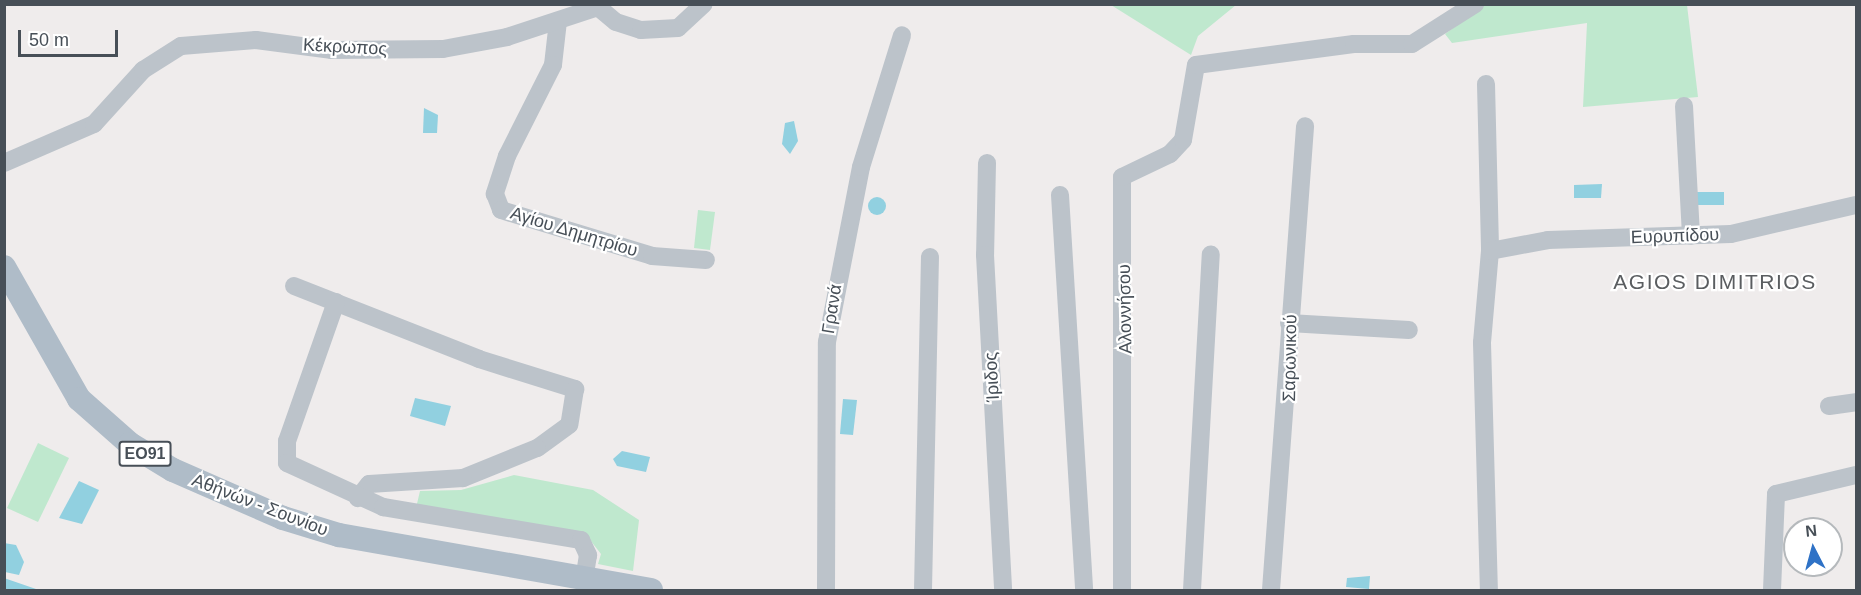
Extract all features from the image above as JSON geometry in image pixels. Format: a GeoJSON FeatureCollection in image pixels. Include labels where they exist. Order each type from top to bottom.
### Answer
{"type":"FeatureCollection","features":[{"type":"Feature","properties":{"kind":"main road","name":"Αθήνών - Σουνίου"},"geometry":{"type":"LineString","coordinates":[[4,267],[79,399],[152,459],[327,532],[651,591]]}},
{"type":"Feature","properties":{"kind":"street","name":"Κέκρωπος"},"geometry":{"type":"LineString","coordinates":[[4,163],[94,124],[143,70],[181,46],[256,40],[332,50],[443,50],[558,21],[599,6],[616,22],[641,30],[668,30],[692,21],[704,4]]}},
{"type":"Feature","properties":{"kind":"street","name":"Αλοννήσου"},"geometry":{"type":"LineString","coordinates":[[1122,591],[1122,177],[1170,154],[1183,140],[1196,65],[1354,44],[1412,44],[1475,4]]}},
{"type":"Feature","properties":{"kind":"street","name":"Αγίου Δημητρίου"},"geometry":{"type":"LineString","coordinates":[[558,21],[553,65],[507,156],[495,194],[501,210],[652,256],[706,260]]}},
{"type":"Feature","properties":{"kind":"street","name":"Γρανά"},"geometry":{"type":"LineString","coordinates":[[826,591],[827,342],[861,167],[902,35]]}},
{"type":"Feature","properties":{"kind":"street"},"geometry":{"type":"LineString","coordinates":[[1486,84],[1491,250],[1482,343],[1489,591]]}},
{"type":"Feature","properties":{"kind":"street"},"geometry":{"type":"LineString","coordinates":[[1684,106],[1691,236]]}},
{"type":"Feature","properties":{"kind":"street","name":"Σαρωνικού"},"geometry":{"type":"LineString","coordinates":[[1271,591],[1288,408],[1289,323],[1305,126]]}},
{"type":"Feature","properties":{"kind":"street","name":"Ίριδος"},"geometry":{"type":"LineString","coordinates":[[987,163],[985,255],[1003,591]]}},
{"type":"Feature","properties":{"kind":"street"},"geometry":{"type":"LineString","coordinates":[[1060,195],[1084,591]]}},
{"type":"Feature","properties":{"kind":"street","name":"Ευρυπίδου"},"geometry":{"type":"LineString","coordinates":[[1491,250],[1548,240],[1691,236],[1773,226],[1857,205]]}},
{"type":"Feature","properties":{"kind":"street"},"geometry":{"type":"LineString","coordinates":[[1192,591],[1211,255]]}},
{"type":"Feature","properties":{"kind":"street"},"geometry":{"type":"LineString","coordinates":[[923,591],[930,257]]}},
{"type":"Feature","properties":{"kind":"street"},"geometry":{"type":"LineString","coordinates":[[294,286],[479,359],[565,383],[575,389],[577,399],[569,426],[560,435],[499,466],[463,478],[369,484],[358,498]]}},
{"type":"Feature","properties":{"kind":"street"},"geometry":{"type":"LineString","coordinates":[[336,302],[285,455],[293,468],[358,498],[539,537],[581,540],[588,555],[584,580]]}},
{"type":"Feature","properties":{"kind":"street"},"geometry":{"type":"LineString","coordinates":[[1289,323],[1409,330]]}},
{"type":"Feature","properties":{"kind":"street"},"geometry":{"type":"LineString","coordinates":[[1829,406],[1857,402]]}},
{"type":"Feature","properties":{"kind":"street"},"geometry":{"type":"LineString","coordinates":[[1772,591],[1776,494],[1857,475]]}},
{"type":"Feature","properties":{"kind":"green space"},"geometry":{"type":"Polygon","coordinates":[[[1111,5],[1236,5],[1198,36],[1191,55],[1111,5]]]}},
{"type":"Feature","properties":{"kind":"green space"},"geometry":{"type":"Polygon","coordinates":[[[1485,5],[1687,5],[1698,97],[1583,107],[1587,23],[1452,43],[1445,34],[1485,5]]]}},
{"type":"Feature","properties":{"kind":"green space"},"geometry":{"type":"Polygon","coordinates":[[[698,210],[715,212],[710,250],[694,248],[698,210]]]}},
{"type":"Feature","properties":{"kind":"green space"},"geometry":{"type":"Polygon","coordinates":[[[38,443],[69,458],[38,522],[7,508],[38,443]]]}},
{"type":"Feature","properties":{"kind":"green space"},"geometry":{"type":"Polygon","coordinates":[[[514,475],[593,490],[639,520],[633,571],[598,564],[601,554],[587,536],[416,508],[420,491],[461,490],[514,475]]]}},
{"type":"Feature","properties":{"kind":"water"},"geometry":{"type":"Polygon","coordinates":[[[424,108],[438,115],[437,133],[423,133],[424,108]]]}},
{"type":"Feature","properties":{"kind":"water"},"geometry":{"type":"Polygon","coordinates":[[[794,121],[798,141],[790,154],[782,144],[785,123],[794,121]]]}},
{"type":"Feature","properties":{"kind":"water"},"geometry":{"type":"Polygon","coordinates":[[[1602,184],[1601,198],[1574,198],[1574,185],[1602,184]]]}},
{"type":"Feature","properties":{"kind":"water"},"geometry":{"type":"Polygon","coordinates":[[[1694,192],[1724,192],[1724,205],[1695,205],[1694,192]]]}},
{"type":"Feature","properties":{"kind":"water"},"geometry":{"type":"Polygon","coordinates":[[[873,197],[881,197],[886,202],[884,213],[873,215],[868,210],[868,202],[873,197]]]}},
{"type":"Feature","properties":{"kind":"water"},"geometry":{"type":"Polygon","coordinates":[[[415,398],[451,406],[445,426],[410,416],[415,398]]]}},
{"type":"Feature","properties":{"kind":"water"},"geometry":{"type":"Polygon","coordinates":[[[843,399],[857,400],[853,435],[840,434],[843,399]]]}},
{"type":"Feature","properties":{"kind":"water"},"geometry":{"type":"Polygon","coordinates":[[[622,451],[650,457],[646,472],[617,466],[613,459],[622,451]]]}},
{"type":"Feature","properties":{"kind":"water"},"geometry":{"type":"Polygon","coordinates":[[[79,481],[99,490],[82,524],[59,518],[79,481]]]}},
{"type":"Feature","properties":{"kind":"water"},"geometry":{"type":"Polygon","coordinates":[[[4,543],[16,545],[24,562],[19,575],[5,572],[4,543]]]}},
{"type":"Feature","properties":{"kind":"water"},"geometry":{"type":"Polygon","coordinates":[[[1370,576],[1369,589],[1346,587],[1347,578],[1370,576]]]}},
{"type":"Feature","properties":{"kind":"water"},"geometry":{"type":"Polygon","coordinates":[[[4,578],[36,589],[39,590],[5,590],[4,578]]]}},
{"type":"Feature","properties":{"kind":"district","name":"AGIOS DIMITRIOS"},"geometry":{"type":"Point","coordinates":[1715,282]}}]}
